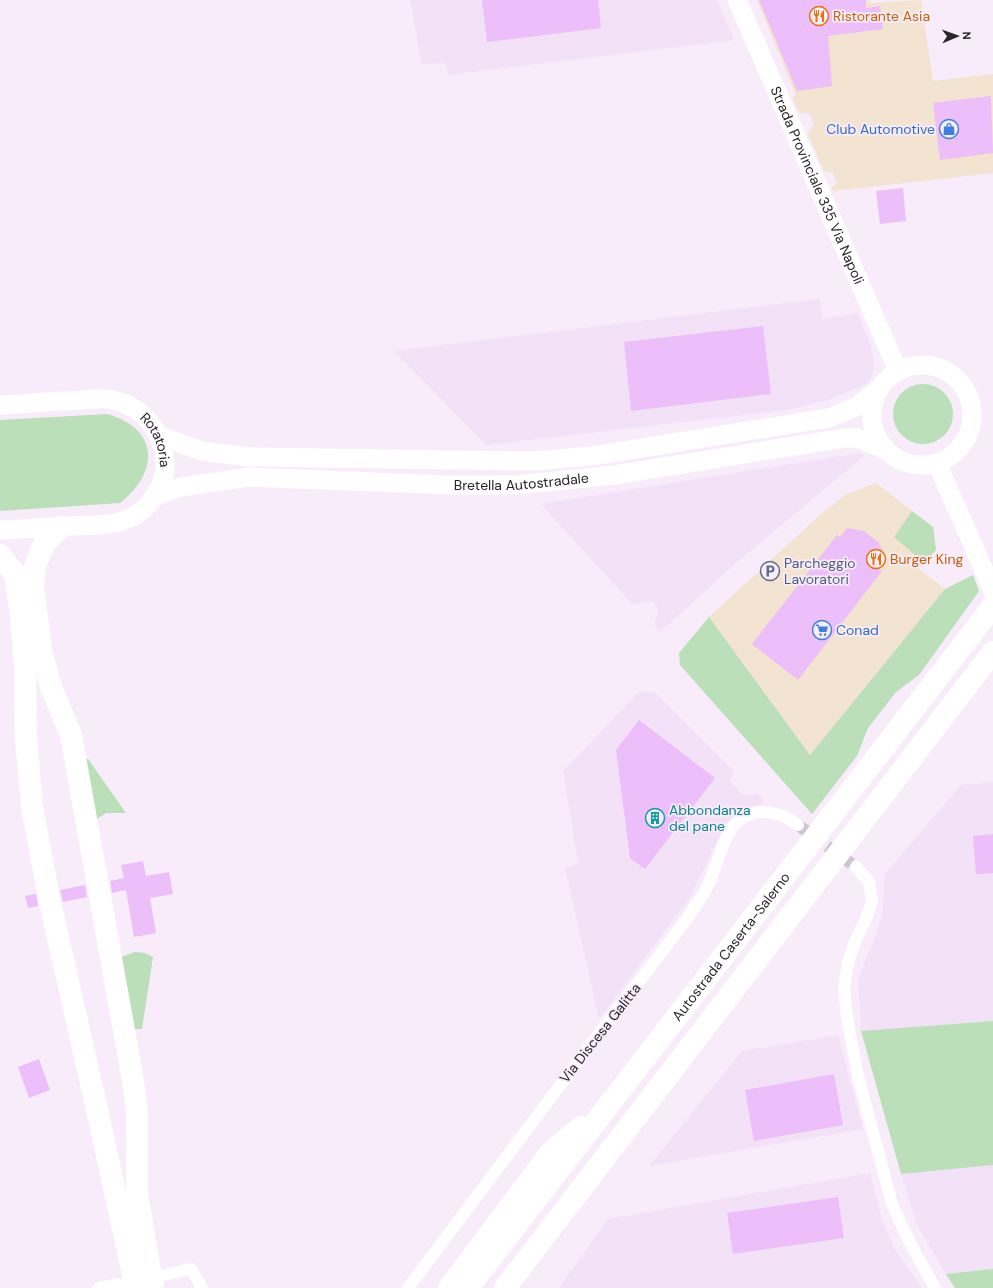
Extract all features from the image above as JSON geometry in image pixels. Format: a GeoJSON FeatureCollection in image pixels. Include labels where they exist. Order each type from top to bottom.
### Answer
{"type":"FeatureCollection","features":[{"type":"Feature","properties":{"kind":"highway"},"geometry":{"type":"LineString","coordinates":[[60,527],[44,544],[35,566],[33,585],[40,642],[51,687],[71,736],[132,1075],[137,1109],[137,1194],[146,1284]]}},
{"type":"Feature","properties":{"kind":"highway"},"geometry":{"type":"LineString","coordinates":[[0,555],[15,574],[21,616],[25,668],[26,738],[32,807],[49,898],[97,1107],[146,1284]]}},
{"type":"Feature","properties":{"kind":"highway","name":"Autostrada Caserta-Salerno"},"geometry":{"type":"LineString","coordinates":[[468,1288],[993,606]]}},
{"type":"Feature","properties":{"kind":"highway","name":"Autostrada Caserta-Salerno"},"geometry":{"type":"LineString","coordinates":[[505,1288],[992,653]]}},
{"type":"Feature","properties":{"kind":"highway"},"geometry":{"type":"LineString","coordinates":[[449,1288],[552,1151],[611,1102]]}},
{"type":"Feature","properties":{"kind":"main road","name":"Strada Provinciale 335 Via Napoli"},"geometry":{"type":"LineString","coordinates":[[736,0],[898,371]]}},
{"type":"Feature","properties":{"kind":"main road"},"geometry":{"type":"LineString","coordinates":[[921,365],[944,370],[954,376],[968,395],[972,407],[972,419],[967,436],[957,451],[948,458],[937,463],[915,465],[895,457],[886,450],[875,431],[872,420],[875,398],[880,388],[888,378],[898,371],[909,366],[921,365]]}},
{"type":"Feature","properties":{"kind":"main road","name":"Bretella Autostradale"},"geometry":{"type":"LineString","coordinates":[[160,436],[202,452],[249,457],[534,461],[592,456],[829,418],[856,407],[880,388]]}},
{"type":"Feature","properties":{"kind":"main road","name":"Rotatoria"},"geometry":{"type":"LineString","coordinates":[[0,405],[105,399],[122,402],[138,410],[151,421],[160,436],[165,453],[165,471],[160,488],[148,506],[130,518],[109,524],[0,530]]}},
{"type":"Feature","properties":{"kind":"main road","name":"Bretella Autostradale"},"geometry":{"type":"LineString","coordinates":[[153,497],[181,487],[248,477],[449,485],[516,485],[614,475],[844,438],[857,438],[886,450]]}},
{"type":"Feature","properties":{"kind":"main road"},"geometry":{"type":"LineString","coordinates":[[937,463],[993,590]]}},
{"type":"Feature","properties":{"kind":"street","name":"Via Discesa Galitta"},"geometry":{"type":"LineString","coordinates":[[408,1288],[589,1047],[663,952],[710,883],[729,835],[738,822],[748,815],[762,812],[776,813],[789,818],[798,825]]}},
{"type":"Feature","properties":{"kind":"street"},"geometry":{"type":"LineString","coordinates":[[856,867],[869,882],[872,901],[848,962],[844,989],[847,1017],[858,1076],[892,1204],[911,1245],[935,1288]]}},
{"type":"Feature","properties":{"kind":"street"},"geometry":{"type":"LineString","coordinates":[[99,1288],[146,1284],[191,1269],[202,1288]]}},
{"type":"Feature","properties":{"kind":"shaded area"},"geometry":{"type":"Polygon","coordinates":[[[410,0],[717,0],[734,40],[448,75],[446,63],[422,64],[410,0]]]}},
{"type":"Feature","properties":{"kind":"shaded area"},"geometry":{"type":"Polygon","coordinates":[[[757,0],[870,0],[871,3],[921,0],[933,81],[993,74],[993,173],[833,191],[831,188],[837,183],[833,173],[824,171],[808,135],[814,123],[810,114],[799,112],[792,97],[796,96],[757,0]]]}},
{"type":"Feature","properties":{"kind":"shaded area"},"geometry":{"type":"Polygon","coordinates":[[[820,299],[822,319],[857,313],[871,346],[874,364],[872,375],[869,382],[862,386],[833,398],[794,409],[486,445],[394,351],[820,299]]]}},
{"type":"Feature","properties":{"kind":"shaded area"},"geometry":{"type":"Polygon","coordinates":[[[860,453],[864,456],[736,563],[660,632],[654,625],[659,608],[652,601],[632,604],[541,504],[860,453]]]}},
{"type":"Feature","properties":{"kind":"shaded area"},"geometry":{"type":"Polygon","coordinates":[[[876,483],[933,527],[936,550],[919,569],[945,589],[810,755],[709,617],[819,516],[845,495],[876,483]]]}},
{"type":"Feature","properties":{"kind":"shaded area"},"geometry":{"type":"Polygon","coordinates":[[[640,691],[656,693],[735,772],[729,781],[743,795],[757,794],[763,799],[763,804],[748,807],[726,823],[689,899],[599,1019],[565,868],[578,863],[563,771],[640,691]]]}},
{"type":"Feature","properties":{"kind":"shaded area"},"geometry":{"type":"Polygon","coordinates":[[[993,782],[993,1021],[861,1031],[858,978],[875,938],[883,911],[884,875],[961,785],[993,782]]]}},
{"type":"Feature","properties":{"kind":"shaded area"},"geometry":{"type":"Polygon","coordinates":[[[838,1035],[863,1129],[649,1166],[742,1051],[838,1035]]]}},
{"type":"Feature","properties":{"kind":"shaded area"},"geometry":{"type":"Polygon","coordinates":[[[993,1165],[993,1269],[946,1274],[918,1227],[901,1174],[993,1165]]]}},
{"type":"Feature","properties":{"kind":"shaded area"},"geometry":{"type":"Polygon","coordinates":[[[870,1173],[882,1220],[895,1250],[922,1288],[559,1288],[608,1219],[870,1173]]]}},
{"type":"Feature","properties":{"kind":"green space"},"geometry":{"type":"Polygon","coordinates":[[[923,384],[939,389],[944,393],[948,398],[953,414],[948,430],[944,435],[939,439],[923,444],[907,439],[902,435],[898,430],[893,414],[898,398],[902,393],[907,389],[923,384]]]}},
{"type":"Feature","properties":{"kind":"green space"},"geometry":{"type":"Polygon","coordinates":[[[107,414],[124,421],[137,430],[145,440],[148,452],[147,465],[142,478],[133,491],[120,503],[0,511],[0,420],[107,414]]]}},
{"type":"Feature","properties":{"kind":"green space"},"geometry":{"type":"Polygon","coordinates":[[[912,511],[933,527],[936,550],[924,563],[894,537],[912,511]]]}},
{"type":"Feature","properties":{"kind":"green space"},"geometry":{"type":"Polygon","coordinates":[[[973,575],[979,591],[919,675],[896,692],[868,728],[857,756],[812,814],[680,665],[679,653],[709,617],[810,755],[945,589],[973,575]]]}},
{"type":"Feature","properties":{"kind":"green space"},"geometry":{"type":"Polygon","coordinates":[[[88,759],[126,813],[106,813],[94,821],[81,761],[88,759]]]}},
{"type":"Feature","properties":{"kind":"green space"},"geometry":{"type":"Polygon","coordinates":[[[135,952],[145,953],[153,957],[142,1029],[133,1029],[118,958],[135,952]]]}},
{"type":"Feature","properties":{"kind":"green space"},"geometry":{"type":"Polygon","coordinates":[[[993,1021],[993,1165],[901,1174],[861,1031],[993,1021]]]}},
{"type":"Feature","properties":{"kind":"green space"},"geometry":{"type":"Polygon","coordinates":[[[993,1269],[993,1288],[955,1288],[946,1274],[993,1269]]]}},
{"type":"Feature","properties":{"kind":"building"},"geometry":{"type":"Polygon","coordinates":[[[482,0],[598,0],[601,28],[487,42],[482,0]]]}},
{"type":"Feature","properties":{"kind":"building"},"geometry":{"type":"Polygon","coordinates":[[[759,0],[866,0],[866,8],[880,6],[883,29],[828,36],[832,86],[797,91],[759,0]]]}},
{"type":"Feature","properties":{"kind":"building"},"geometry":{"type":"Polygon","coordinates":[[[991,96],[993,153],[940,160],[933,103],[991,96]]]}},
{"type":"Feature","properties":{"kind":"building"},"geometry":{"type":"Polygon","coordinates":[[[903,188],[906,221],[880,224],[876,191],[903,188]]]}},
{"type":"Feature","properties":{"kind":"building"},"geometry":{"type":"Polygon","coordinates":[[[763,326],[771,394],[631,411],[624,342],[763,326]]]}},
{"type":"Feature","properties":{"kind":"building"},"geometry":{"type":"Polygon","coordinates":[[[847,528],[864,531],[879,543],[886,558],[878,568],[882,571],[798,680],[752,644],[837,535],[840,537],[847,528]]]}},
{"type":"Feature","properties":{"kind":"building","name":"Abbondanza del pane"},"geometry":{"type":"Polygon","coordinates":[[[639,720],[715,778],[645,869],[630,858],[616,750],[639,720]]]}},
{"type":"Feature","properties":{"kind":"building"},"geometry":{"type":"Polygon","coordinates":[[[993,834],[993,873],[976,874],[973,836],[993,834]]]}},
{"type":"Feature","properties":{"kind":"building"},"geometry":{"type":"Polygon","coordinates":[[[143,861],[146,876],[169,872],[173,894],[150,898],[156,933],[134,937],[126,890],[112,893],[110,881],[124,878],[121,865],[143,861]]]}},
{"type":"Feature","properties":{"kind":"building"},"geometry":{"type":"Polygon","coordinates":[[[85,885],[87,897],[63,902],[60,890],[85,885]]]}},
{"type":"Feature","properties":{"kind":"building"},"geometry":{"type":"Polygon","coordinates":[[[36,894],[38,906],[28,908],[25,896],[36,894]]]}},
{"type":"Feature","properties":{"kind":"building"},"geometry":{"type":"Polygon","coordinates":[[[39,1059],[50,1090],[29,1098],[18,1067],[39,1059]]]}},
{"type":"Feature","properties":{"kind":"building"},"geometry":{"type":"Polygon","coordinates":[[[834,1074],[843,1125],[754,1141],[745,1090],[834,1074]]]}},
{"type":"Feature","properties":{"kind":"building"},"geometry":{"type":"Polygon","coordinates":[[[838,1197],[844,1238],[733,1254],[727,1213],[838,1197]]]}},
{"type":"Feature","properties":{"kind":"tunnel"},"geometry":{"type":"LineString","coordinates":[[798,825],[856,867]]}},
{"type":"Feature","properties":{"kind":"place","name":"Ristorante Asia"},"geometry":{"type":"Point","coordinates":[819,16]}},
{"type":"Feature","properties":{"kind":"place","name":"Club Automotive"},"geometry":{"type":"Point","coordinates":[949,129]}},
{"type":"Feature","properties":{"kind":"place","name":"Burger King"},"geometry":{"type":"Point","coordinates":[876,559]}},
{"type":"Feature","properties":{"kind":"place","name":"Parcheggio Lavoratori"},"geometry":{"type":"Point","coordinates":[770,571]}},
{"type":"Feature","properties":{"kind":"place","name":"Conad"},"geometry":{"type":"Point","coordinates":[822,630]}},
{"type":"Feature","properties":{"kind":"place","name":"Abbondanza del pane"},"geometry":{"type":"Point","coordinates":[655,818]}}]}
